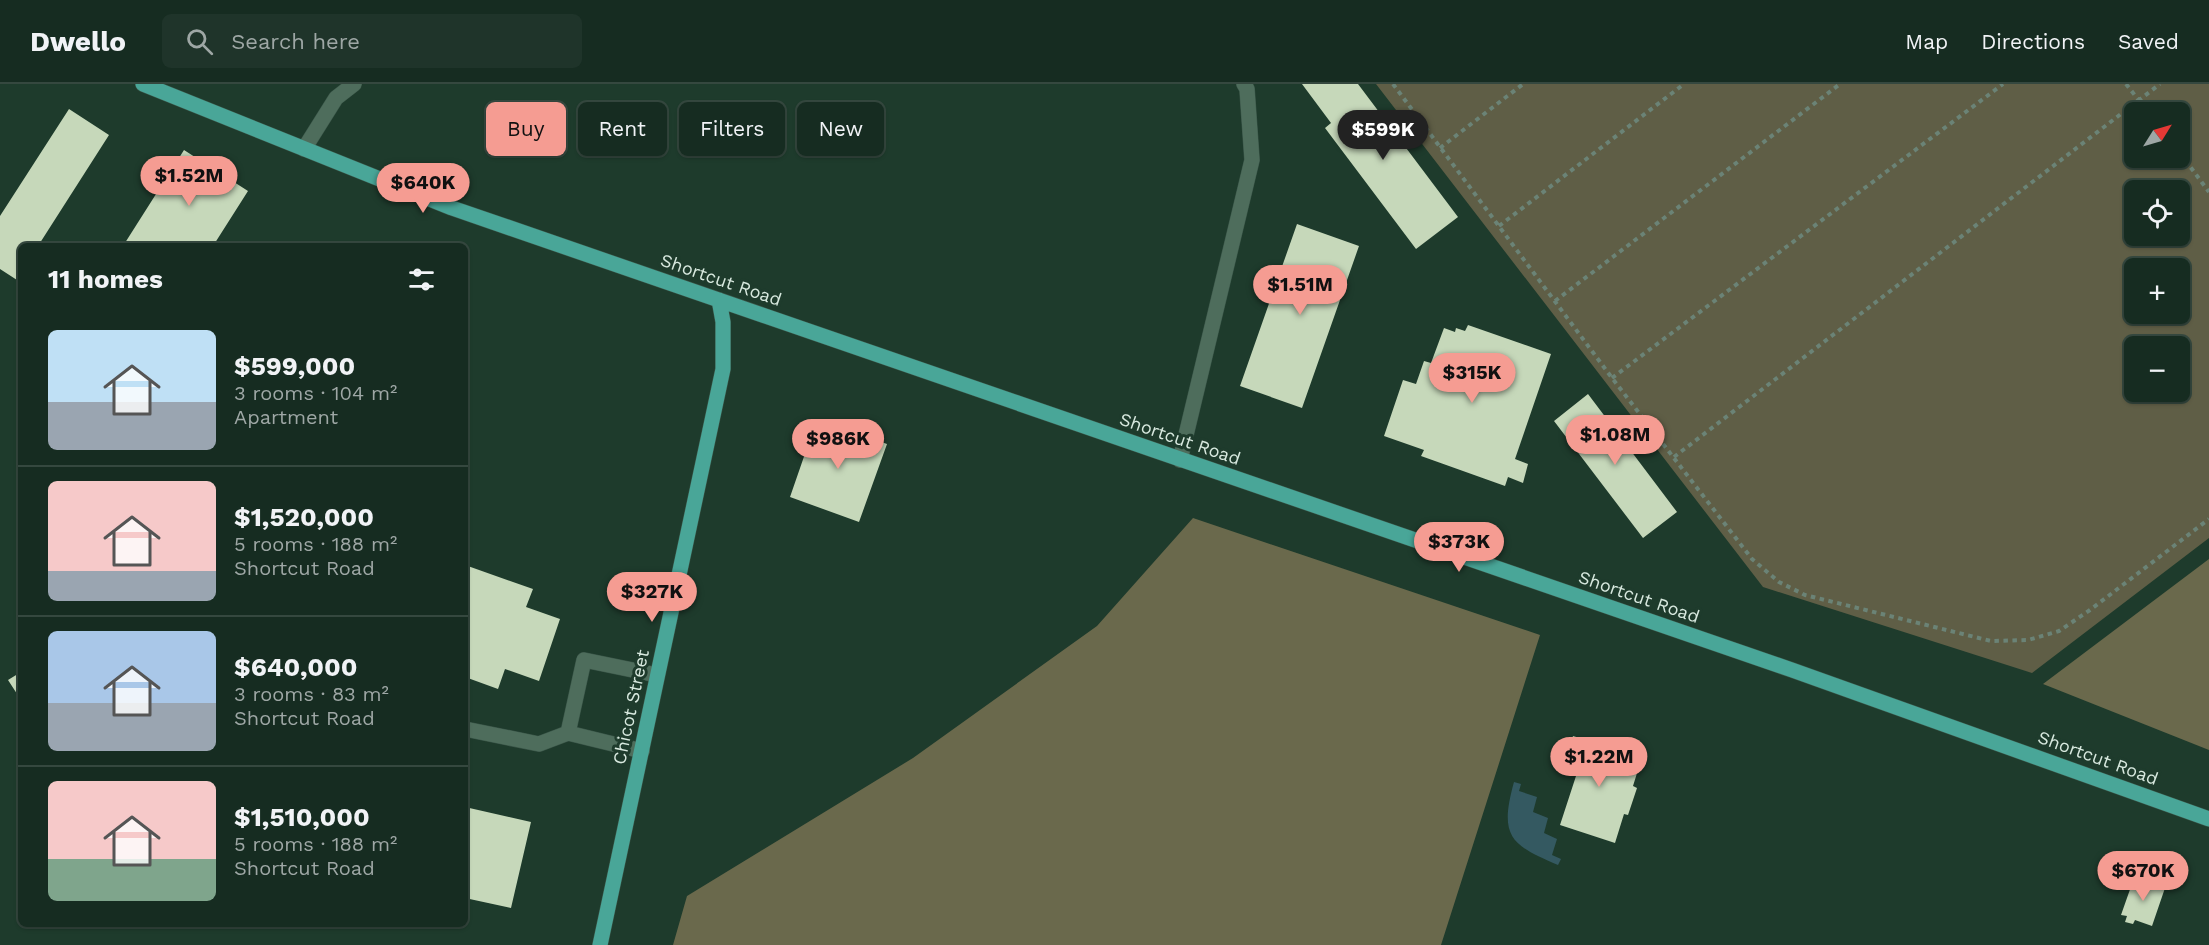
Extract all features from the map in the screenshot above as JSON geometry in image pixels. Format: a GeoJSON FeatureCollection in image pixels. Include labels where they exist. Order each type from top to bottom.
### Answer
{"type":"FeatureCollection","features":[{"type":"Feature","properties":{"kind":"main road","name":"Shortcut Road"},"geometry":{"type":"LineString","coordinates":[[142,84],[452,208],[1792,670],[2209,819]]}},
{"type":"Feature","properties":{"kind":"main road","name":"Chicot Street"},"geometry":{"type":"LineString","coordinates":[[600,945],[723,369],[723,322],[719,300]]}},
{"type":"Feature","properties":{"kind":"lane"},"geometry":{"type":"LineString","coordinates":[[304,149],[336,98],[354,84]]}},
{"type":"Feature","properties":{"kind":"lane"},"geometry":{"type":"LineString","coordinates":[[1180,460],[1252,160],[1247,89],[1244,84]]}},
{"type":"Feature","properties":{"kind":"lane"},"geometry":{"type":"LineString","coordinates":[[568,733],[585,660],[657,675]]}},
{"type":"Feature","properties":{"kind":"lane"},"geometry":{"type":"LineString","coordinates":[[468,730],[539,744],[568,733],[642,751]]}},
{"type":"Feature","properties":{"kind":"path"},"geometry":{"type":"LineString","coordinates":[[1393,84],[1612,378],[1752,559],[1779,582],[1805,595],[1991,641],[2028,639],[2059,631],[2209,519]]}},
{"type":"Feature","properties":{"kind":"path"},"geometry":{"type":"LineString","coordinates":[[1440,148],[1523,84]]}},
{"type":"Feature","properties":{"kind":"path"},"geometry":{"type":"LineString","coordinates":[[1498,226],[1684,84]]}},
{"type":"Feature","properties":{"kind":"path"},"geometry":{"type":"LineString","coordinates":[[1555,301],[1840,84]]}},
{"type":"Feature","properties":{"kind":"path"},"geometry":{"type":"LineString","coordinates":[[1612,378],[2004,84]]}},
{"type":"Feature","properties":{"kind":"path"},"geometry":{"type":"LineString","coordinates":[[2126,84],[2138,100]]}},
{"type":"Feature","properties":{"kind":"path"},"geometry":{"type":"LineString","coordinates":[[1674,457],[2160,84]]}},
{"type":"Feature","properties":{"kind":"path"},"geometry":{"type":"LineString","coordinates":[[2190,166],[2209,192]]}},
{"type":"Feature","properties":{"kind":"shaded area"},"geometry":{"type":"Polygon","coordinates":[[[1376,84],[2209,84],[2209,538],[2032,673],[1763,587],[1376,84]]]}},
{"type":"Feature","properties":{"kind":"shaded area"},"geometry":{"type":"Polygon","coordinates":[[[1193,518],[1540,635],[1441,945],[673,945],[687,896],[913,758],[1097,626],[1193,518]]]}},
{"type":"Feature","properties":{"kind":"shaded area"},"geometry":{"type":"Polygon","coordinates":[[[2209,559],[2209,750],[2043,684],[2209,559]]]}},
{"type":"Feature","properties":{"kind":"water"},"geometry":{"type":"Polygon","coordinates":[[[1514,782],[1521,784],[1519,791],[1537,797],[1533,812],[1548,818],[1544,833],[1557,839],[1552,855],[1561,859],[1558,865],[1529,851],[1512,836],[1508,815],[1514,782]]]}},
{"type":"Feature","properties":{"kind":"building"},"geometry":{"type":"Polygon","coordinates":[[[1302,84],[1358,84],[1458,217],[1416,249],[1325,128],[1331,123],[1302,84]]]}},
{"type":"Feature","properties":{"kind":"building"},"geometry":{"type":"Polygon","coordinates":[[[69,109],[109,135],[40,243],[18,243],[17,280],[0,269],[0,216],[69,109]]]}},
{"type":"Feature","properties":{"kind":"building"},"geometry":{"type":"Polygon","coordinates":[[[184,150],[248,191],[215,243],[125,243],[184,150]]]}},
{"type":"Feature","properties":{"kind":"building"},"geometry":{"type":"Polygon","coordinates":[[[1297,224],[1359,246],[1302,408],[1240,386],[1297,224]]]}},
{"type":"Feature","properties":{"kind":"building"},"geometry":{"type":"Polygon","coordinates":[[[1468,325],[1551,354],[1515,459],[1528,464],[1523,483],[1508,477],[1505,486],[1421,456],[1424,450],[1384,436],[1403,380],[1416,384],[1424,361],[1431,363],[1444,328],[1455,332],[1456,328],[1465,331],[1468,325]]]}},
{"type":"Feature","properties":{"kind":"building"},"geometry":{"type":"Polygon","coordinates":[[[1588,394],[1677,512],[1643,538],[1554,421],[1588,394]]]}},
{"type":"Feature","properties":{"kind":"building"},"geometry":{"type":"Polygon","coordinates":[[[817,419],[887,444],[859,522],[790,497],[817,419]]]}},
{"type":"Feature","properties":{"kind":"building"},"geometry":{"type":"Polygon","coordinates":[[[468,566],[533,589],[526,607],[560,619],[539,681],[505,669],[498,689],[468,678],[468,566]]]}},
{"type":"Feature","properties":{"kind":"building"},"geometry":{"type":"Polygon","coordinates":[[[18,674],[18,695],[8,680],[18,674]]]}},
{"type":"Feature","properties":{"kind":"building"},"geometry":{"type":"Polygon","coordinates":[[[1573,736],[1642,757],[1633,786],[1637,788],[1628,815],[1624,814],[1615,843],[1560,825],[1576,776],[1562,772],[1573,736]]]}},
{"type":"Feature","properties":{"kind":"building"},"geometry":{"type":"Polygon","coordinates":[[[468,808],[531,822],[511,908],[468,899],[468,808]]]}},
{"type":"Feature","properties":{"kind":"building"},"geometry":{"type":"Polygon","coordinates":[[[2134,878],[2165,888],[2152,926],[2135,920],[2133,924],[2125,922],[2127,916],[2121,915],[2134,878]]]}}]}
